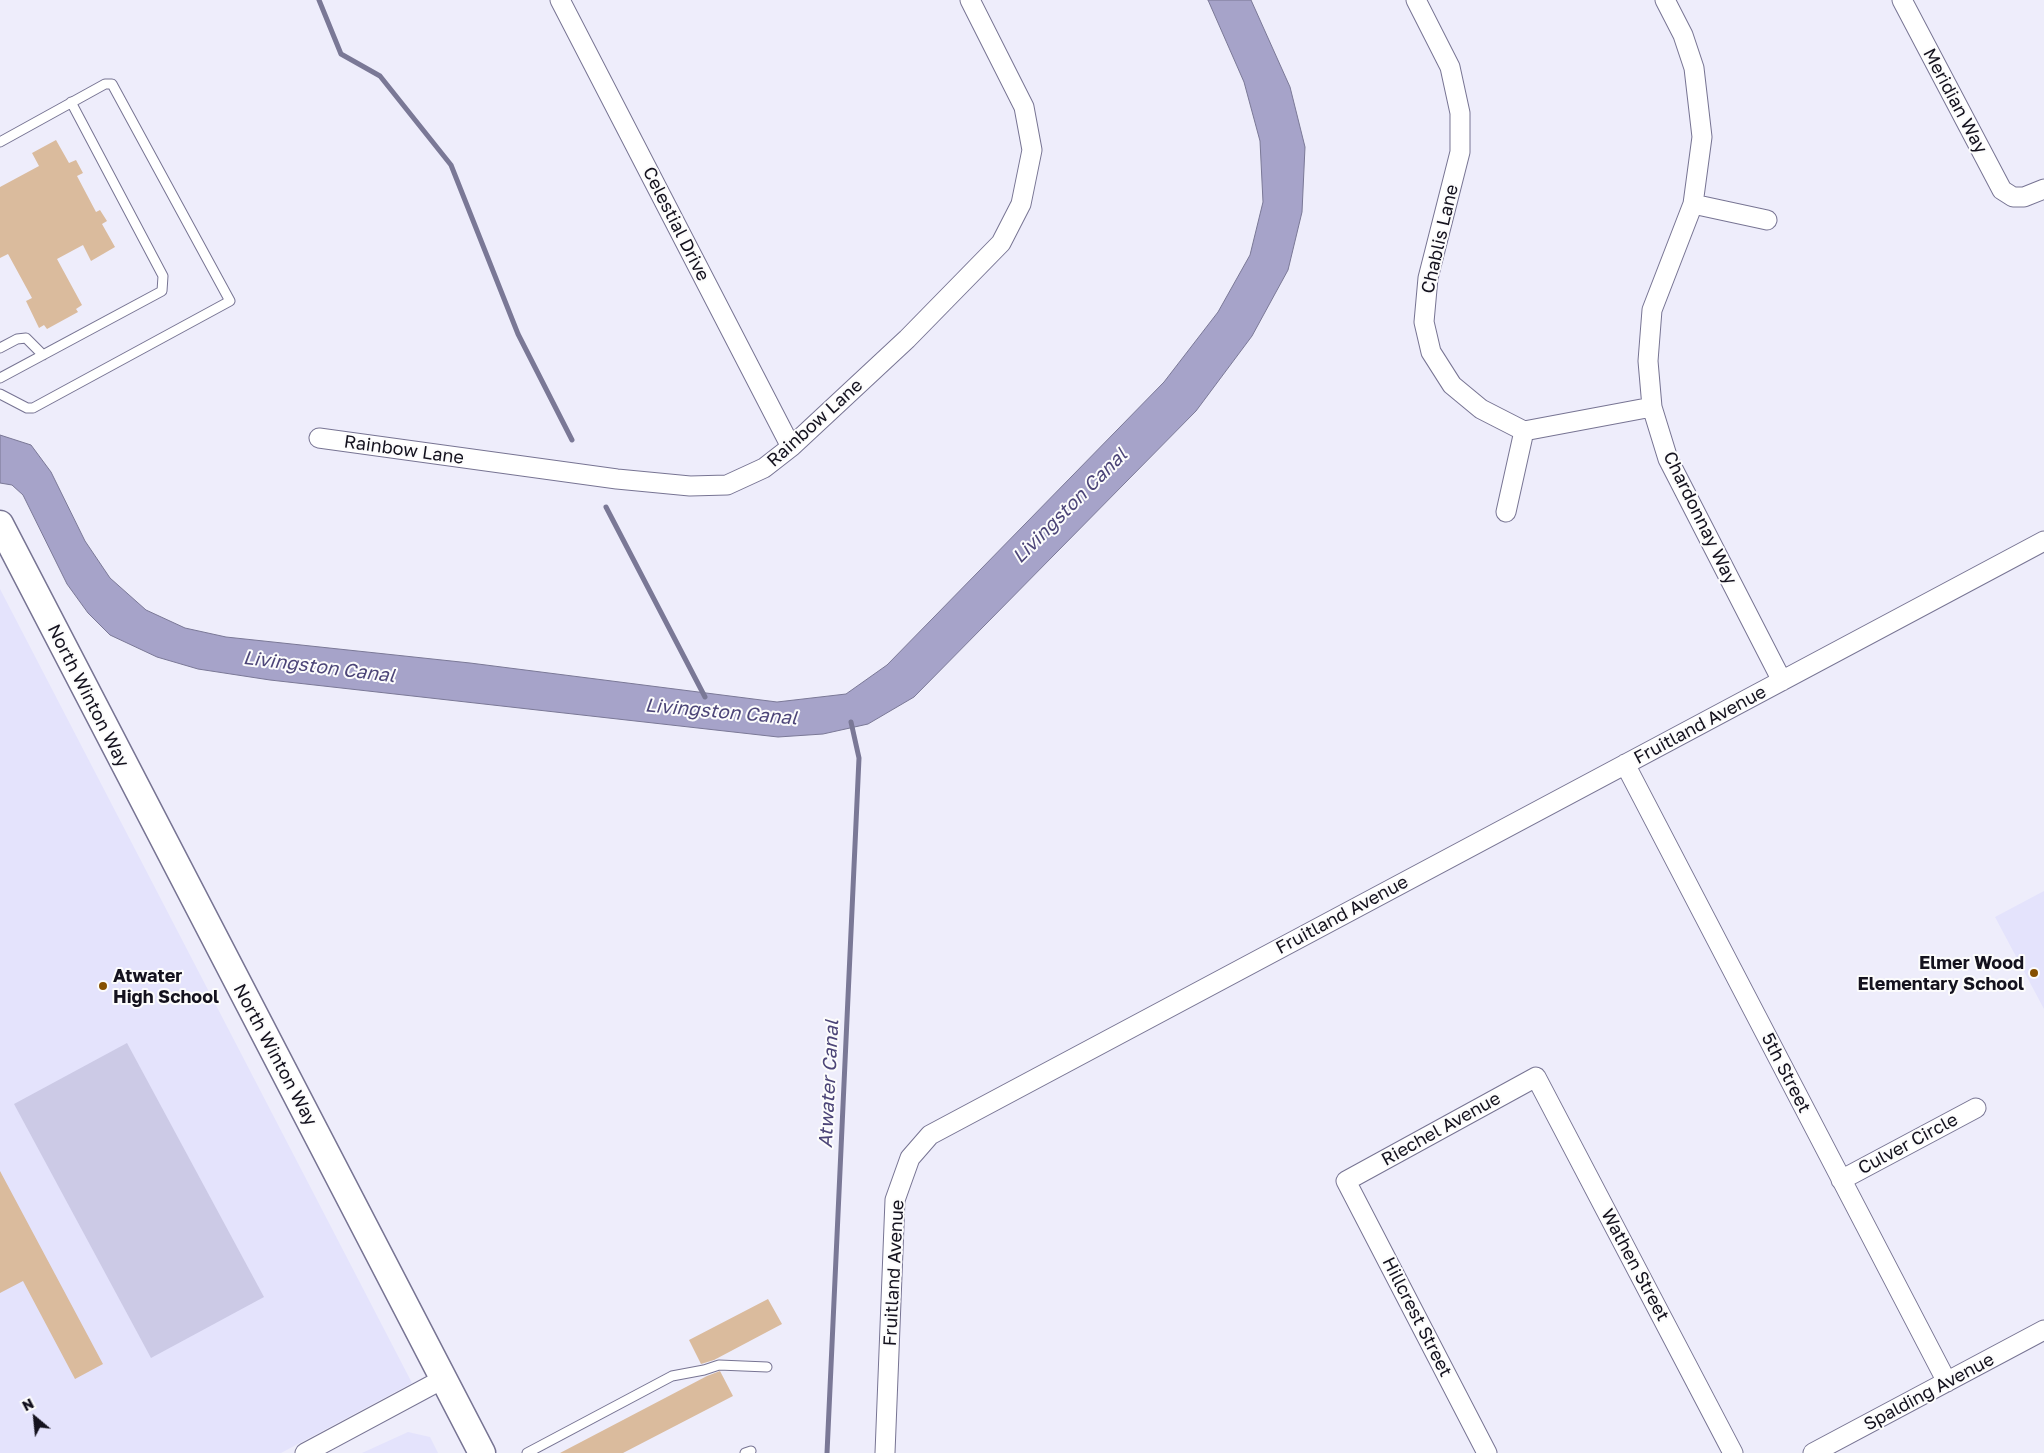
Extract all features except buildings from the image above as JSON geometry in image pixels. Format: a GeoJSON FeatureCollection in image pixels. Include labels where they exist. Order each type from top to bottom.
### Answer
{"type":"FeatureCollection","features":[{"type":"Feature","properties":{"kind":"main road","name":"North Winton Way"},"geometry":{"type":"LineString","coordinates":[[0,524],[482,1453]]}},
{"type":"Feature","properties":{"kind":"street","name":"Celestial Drive"},"geometry":{"type":"LineString","coordinates":[[560,0],[791,448]]}},
{"type":"Feature","properties":{"kind":"street","name":"Rainbow Lane"},"geometry":{"type":"LineString","coordinates":[[319,438],[608,478],[690,486],[727,485],[764,468],[791,448],[907,339],[1000,242],[1021,204],[1032,150],[1024,107],[970,0]]}},
{"type":"Feature","properties":{"kind":"street","name":"Chablis Lane"},"geometry":{"type":"LineString","coordinates":[[1416,0],[1450,67],[1460,114],[1460,152],[1428,278],[1424,322],[1431,352],[1452,385],[1480,409],[1524,431]]}},
{"type":"Feature","properties":{"kind":"street","name":"Chardonnay Way"},"geometry":{"type":"LineString","coordinates":[[1665,0],[1683,35],[1694,68],[1702,137],[1693,204],[1652,310],[1648,361],[1652,407],[1668,459],[1782,681]]}},
{"type":"Feature","properties":{"kind":"street","name":"Meridian Way"},"geometry":{"type":"LineString","coordinates":[[1902,0],[2002,190],[2013,197],[2024,197],[2044,189]]}},
{"type":"Feature","properties":{"kind":"street"},"geometry":{"type":"LineString","coordinates":[[1693,204],[1767,220]]}},
{"type":"Feature","properties":{"kind":"street"},"geometry":{"type":"LineString","coordinates":[[1506,512],[1524,431],[1652,407]]}},
{"type":"Feature","properties":{"kind":"street","name":"Fruitland Avenue"},"geometry":{"type":"LineString","coordinates":[[885,1453],[895,1200],[910,1158],[930,1135],[2044,541]]}},
{"type":"Feature","properties":{"kind":"street","name":"5th Street"},"geometry":{"type":"LineString","coordinates":[[1626,764],[1841,1180],[1948,1382]]}},
{"type":"Feature","properties":{"kind":"street","name":"Riechel Avenue"},"geometry":{"type":"LineString","coordinates":[[1346,1180],[1536,1077]]}},
{"type":"Feature","properties":{"kind":"street","name":"Wathen Street"},"geometry":{"type":"LineString","coordinates":[[1536,1077],[1733,1453]]}},
{"type":"Feature","properties":{"kind":"street","name":"Culver Circle"},"geometry":{"type":"LineString","coordinates":[[1841,1180],[1976,1108]]}},
{"type":"Feature","properties":{"kind":"street","name":"Hillcrest Street"},"geometry":{"type":"LineString","coordinates":[[1346,1180],[1487,1453]]}},
{"type":"Feature","properties":{"kind":"street","name":"Spalding Avenue"},"geometry":{"type":"LineString","coordinates":[[1813,1453],[2044,1330]]}},
{"type":"Feature","properties":{"kind":"street"},"geometry":{"type":"LineString","coordinates":[[316,1450],[443,1378]]}},
{"type":"Feature","properties":{"kind":"lane"},"geometry":{"type":"LineString","coordinates":[[0,142],[105,84],[112,84],[230,301],[33,408],[0,394]]}},
{"type":"Feature","properties":{"kind":"lane"},"geometry":{"type":"LineString","coordinates":[[0,378],[162,291],[164,284],[163,276],[71,102]]}},
{"type":"Feature","properties":{"kind":"lane"},"geometry":{"type":"LineString","coordinates":[[0,348],[16,339],[26,338],[43,355]]}},
{"type":"Feature","properties":{"kind":"lane"},"geometry":{"type":"LineString","coordinates":[[527,1453],[672,1376],[719,1365],[767,1367]]}},
{"type":"Feature","properties":{"kind":"shaded area","name":"Atwater High School"},"geometry":{"type":"Polygon","coordinates":[[[0,589],[412,1383],[281,1453],[0,1453],[0,589]]]}},
{"type":"Feature","properties":{"kind":"shaded area","name":"Elmer Wood Elementary School"},"geometry":{"type":"Polygon","coordinates":[[[2044,891],[2044,1009],[1995,917],[2044,891]]]}},
{"type":"Feature","properties":{"kind":"shaded area"},"geometry":{"type":"Polygon","coordinates":[[[127,1043],[264,1297],[151,1358],[14,1104],[127,1043]]]}},
{"type":"Feature","properties":{"kind":"shaded area"},"geometry":{"type":"Polygon","coordinates":[[[408,1432],[430,1437],[438,1453],[362,1453],[408,1432]]]}},
{"type":"Feature","properties":{"kind":"water","name":"Livingston Canal"},"geometry":{"type":"Polygon","coordinates":[[[1208,0],[1251,0],[1290,87],[1305,147],[1302,212],[1288,270],[1252,336],[1196,411],[914,697],[868,724],[823,734],[778,737],[270,680],[198,669],[157,657],[110,635],[88,613],[67,584],[23,495],[12,485],[0,483],[0,435],[31,445],[51,472],[85,541],[110,578],[146,610],[185,628],[226,637],[470,663],[777,702],[846,694],[887,665],[1164,382],[1218,312],[1250,255],[1263,202],[1260,141],[1244,82],[1208,0]]]}},
{"type":"Feature","properties":{"kind":"waterway"},"geometry":{"type":"LineString","coordinates":[[319,0],[341,54],[380,76],[451,165],[518,334],[572,440]]}},
{"type":"Feature","properties":{"kind":"waterway","name":"Livingston Canal"},"geometry":{"type":"LineString","coordinates":[[606,507],[705,697]]}},
{"type":"Feature","properties":{"kind":"waterway","name":"Atwater Canal"},"geometry":{"type":"LineString","coordinates":[[827,1453],[859,758],[851,722]]}},
{"type":"Feature","properties":{"kind":"place","name":"Elmer Wood Elementary School"},"geometry":{"type":"Point","coordinates":[2034,973]}},
{"type":"Feature","properties":{"kind":"place","name":"Atwater High School"},"geometry":{"type":"Point","coordinates":[103,986]}}]}
